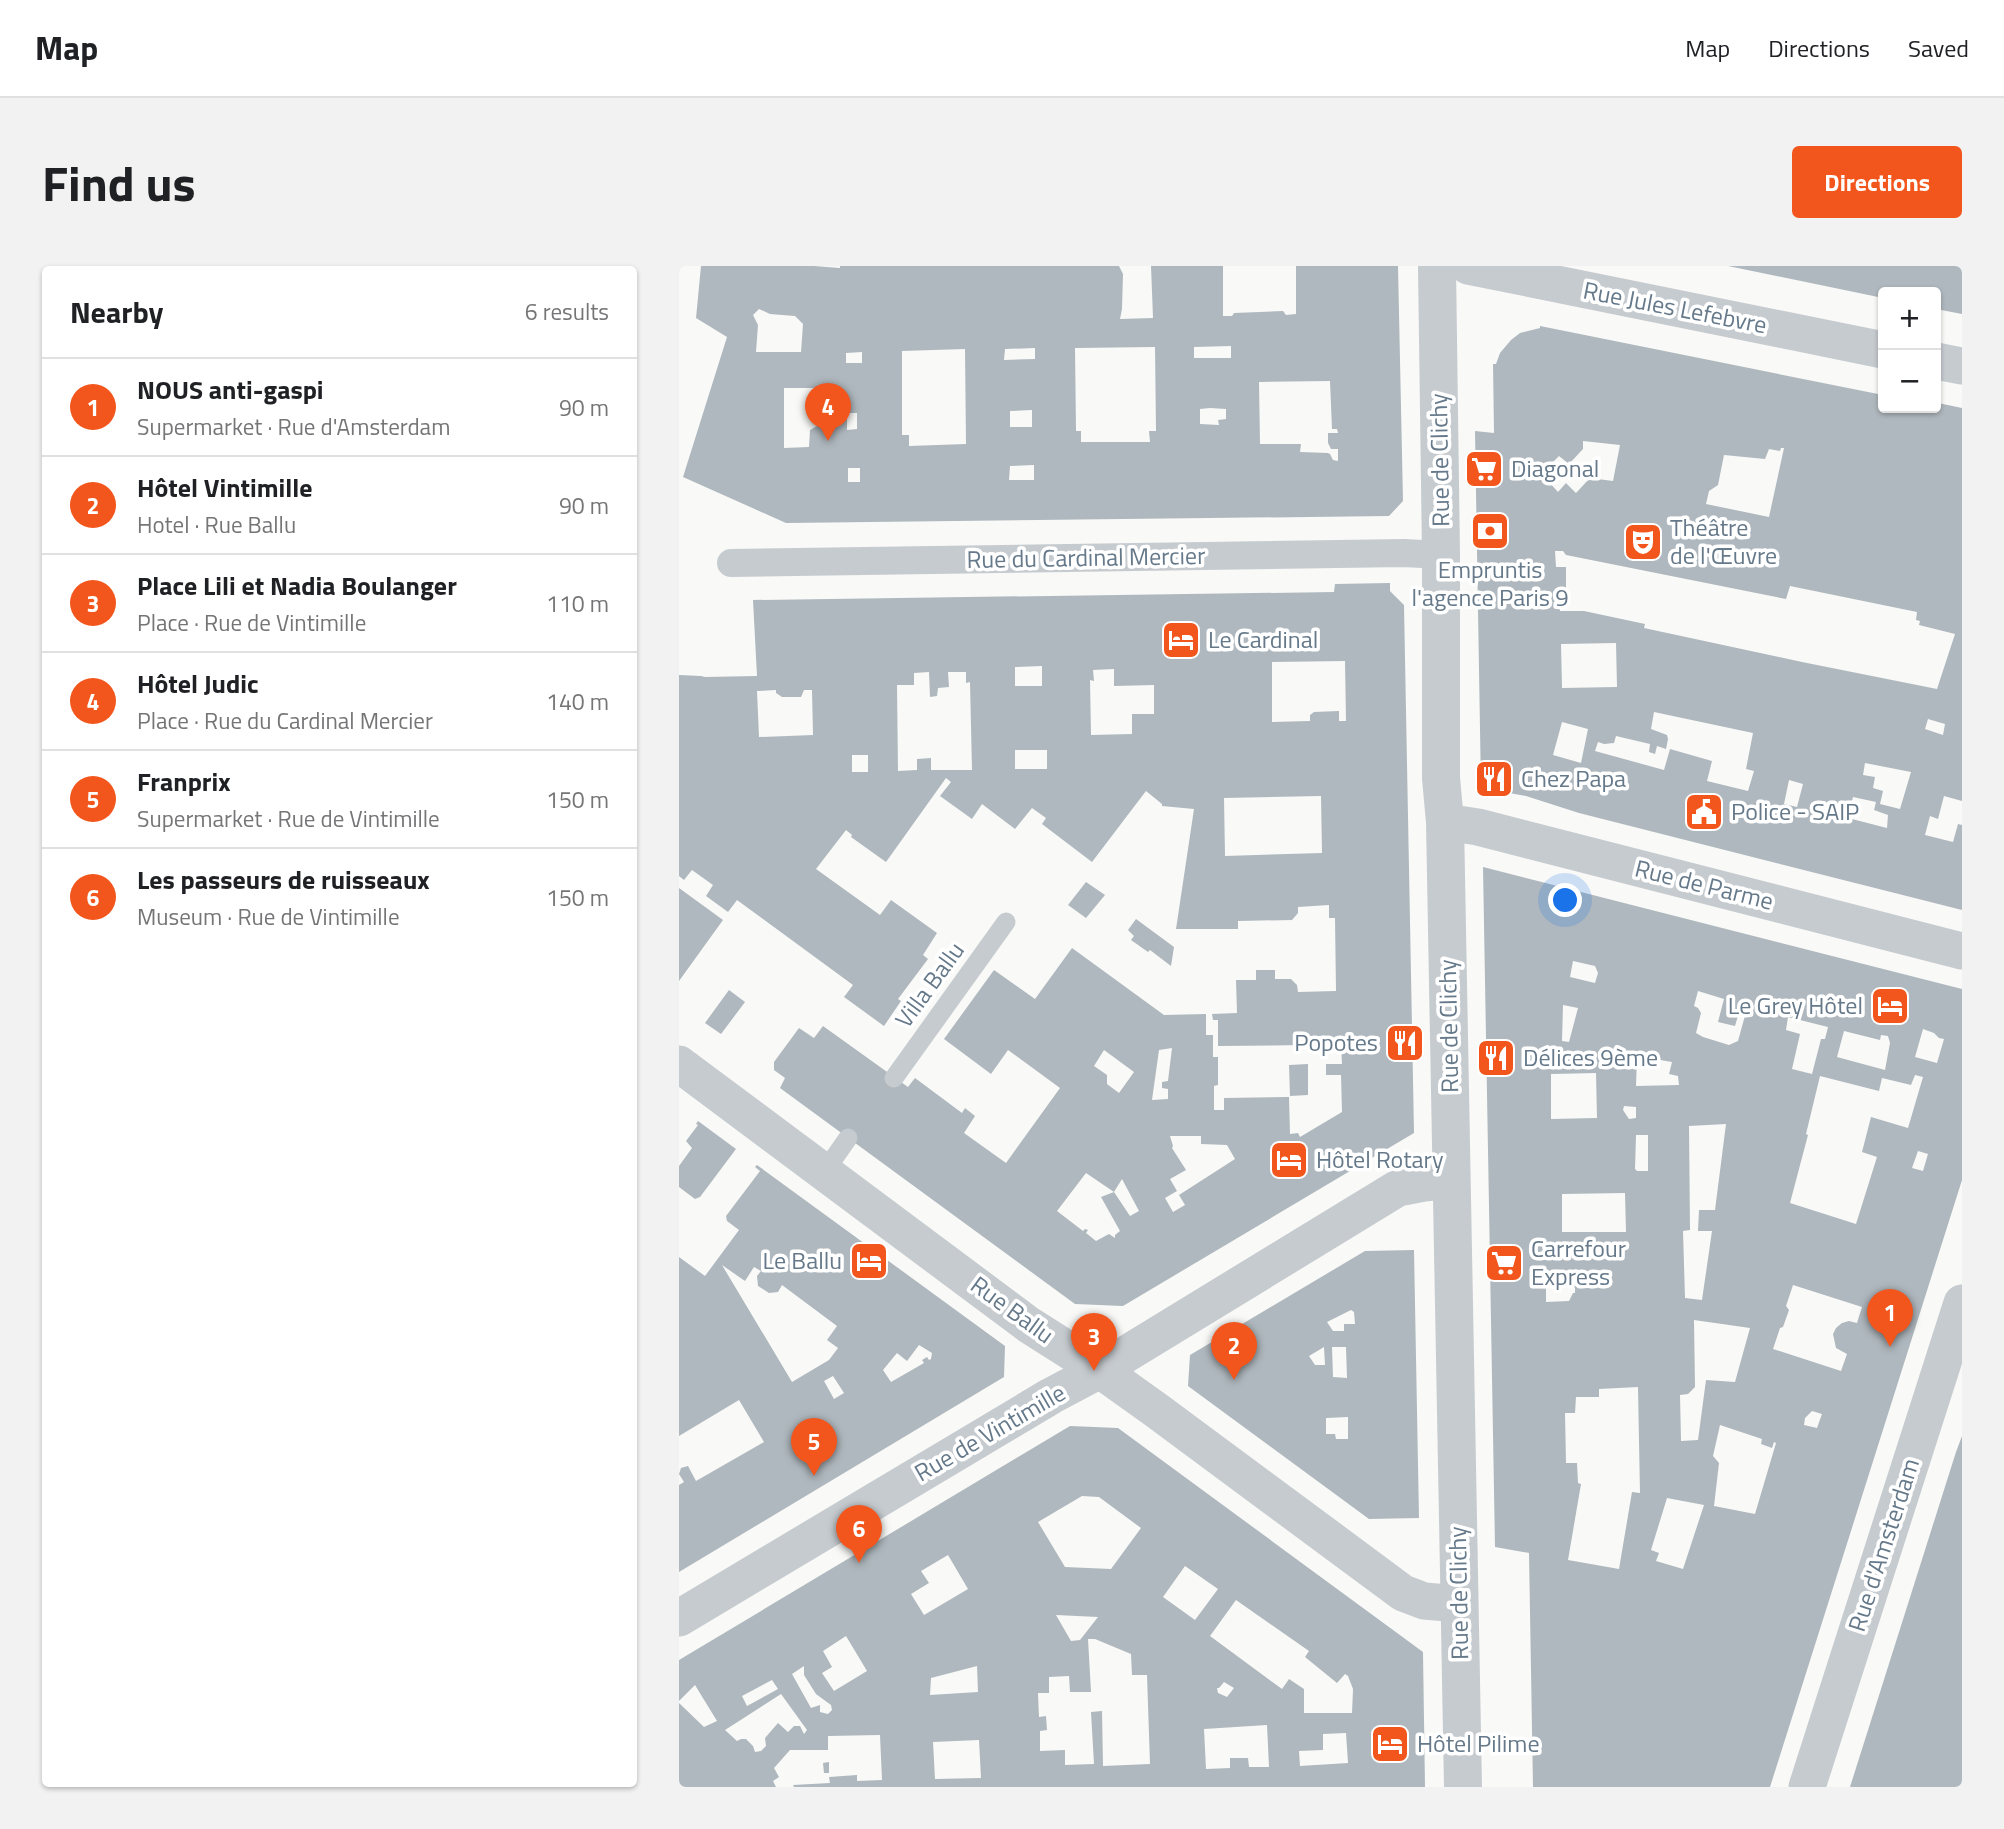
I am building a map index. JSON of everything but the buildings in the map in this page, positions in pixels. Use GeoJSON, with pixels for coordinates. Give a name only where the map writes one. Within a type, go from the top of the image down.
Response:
{"type":"FeatureCollection","features":[{"type":"Feature","properties":{"kind":"street","name":"Rue de Clichy"},"geometry":{"type":"LineString","coordinates":[[1437,266],[1441,778],[1445,821],[1463,1787]]}},
{"type":"Feature","properties":{"kind":"street","name":"Rue Jules Lefebvre"},"geometry":{"type":"LineString","coordinates":[[1468,266],[1878,349]]}},
{"type":"Feature","properties":{"kind":"street"},"geometry":{"type":"LineString","coordinates":[[1941,361],[1962,366]]}},
{"type":"Feature","properties":{"kind":"street","name":"Rue du Cardinal Mercier"},"geometry":{"type":"LineString","coordinates":[[730,563],[1404,553],[1441,555]]}},
{"type":"Feature","properties":{"kind":"street","name":"Rue de Parme"},"geometry":{"type":"LineString","coordinates":[[1445,821],[1478,827],[1962,951]]}},
{"type":"Feature","properties":{"kind":"street","name":"Rue Ballu"},"geometry":{"type":"LineString","coordinates":[[679,1064],[1029,1325],[1100,1370],[1403,1594],[1424,1601],[1459,1604]]}},
{"type":"Feature","properties":{"kind":"street","name":"Rue de Vintimille"},"geometry":{"type":"LineString","coordinates":[[679,1618],[1051,1396],[1100,1370],[1398,1188],[1451,1180]]}},
{"type":"Feature","properties":{"kind":"street","name":"Rue d'Amsterdam"},"geometry":{"type":"LineString","coordinates":[[1807,1787],[1962,1303]]}},
{"type":"Feature","properties":{"kind":"lane","name":"Villa Ballu"},"geometry":{"type":"LineString","coordinates":[[894,1078],[1006,922]]}},
{"type":"Feature","properties":{"kind":"lane"},"geometry":{"type":"LineString","coordinates":[[825,1171],[848,1138]]}},
{"type":"Feature","properties":{"kind":"place","name":"Hôtel Judic"},"geometry":{"type":"Point","coordinates":[828,441]}},
{"type":"Feature","properties":{"kind":"place","name":"Diagonal"},"geometry":{"type":"Point","coordinates":[1484,469]}},
{"type":"Feature","properties":{"kind":"place","name":"Empruntis l'agence Paris 9"},"geometry":{"type":"Point","coordinates":[1490,531]}},
{"type":"Feature","properties":{"kind":"place","name":"Théâtre de l'Œuvre"},"geometry":{"type":"Point","coordinates":[1643,542]}},
{"type":"Feature","properties":{"kind":"place","name":"Le Cardinal"},"geometry":{"type":"Point","coordinates":[1181,640]}},
{"type":"Feature","properties":{"kind":"place","name":"Chez Papa"},"geometry":{"type":"Point","coordinates":[1494,779]}},
{"type":"Feature","properties":{"kind":"place","name":"Police - SAIP"},"geometry":{"type":"Point","coordinates":[1704,812]}},
{"type":"Feature","properties":{"kind":"place","name":"Le Grey Hôtel"},"geometry":{"type":"Point","coordinates":[1890,1006]}},
{"type":"Feature","properties":{"kind":"place","name":"Popotes"},"geometry":{"type":"Point","coordinates":[1405,1043]}},
{"type":"Feature","properties":{"kind":"place","name":"Délices 9ème"},"geometry":{"type":"Point","coordinates":[1496,1058]}},
{"type":"Feature","properties":{"kind":"place","name":"Hôtel Rotary"},"geometry":{"type":"Point","coordinates":[1289,1160]}},
{"type":"Feature","properties":{"kind":"place","name":"Le Ballu"},"geometry":{"type":"Point","coordinates":[869,1261]}},
{"type":"Feature","properties":{"kind":"place","name":"Carrefour Express"},"geometry":{"type":"Point","coordinates":[1504,1263]}},
{"type":"Feature","properties":{"kind":"place","name":"NOUS anti-gaspi"},"geometry":{"type":"Point","coordinates":[1890,1347]}},
{"type":"Feature","properties":{"kind":"place","name":"Place Lili et Nadia Boulanger"},"geometry":{"type":"Point","coordinates":[1094,1371]}},
{"type":"Feature","properties":{"kind":"place","name":"Hôtel Vintimille"},"geometry":{"type":"Point","coordinates":[1234,1380]}},
{"type":"Feature","properties":{"kind":"place","name":"Franprix"},"geometry":{"type":"Point","coordinates":[814,1476]}},
{"type":"Feature","properties":{"kind":"place","name":"Les passeurs de ruisseaux"},"geometry":{"type":"Point","coordinates":[859,1563]}},
{"type":"Feature","properties":{"kind":"place","name":"Hôtel Pilime"},"geometry":{"type":"Point","coordinates":[1390,1744]}}]}
